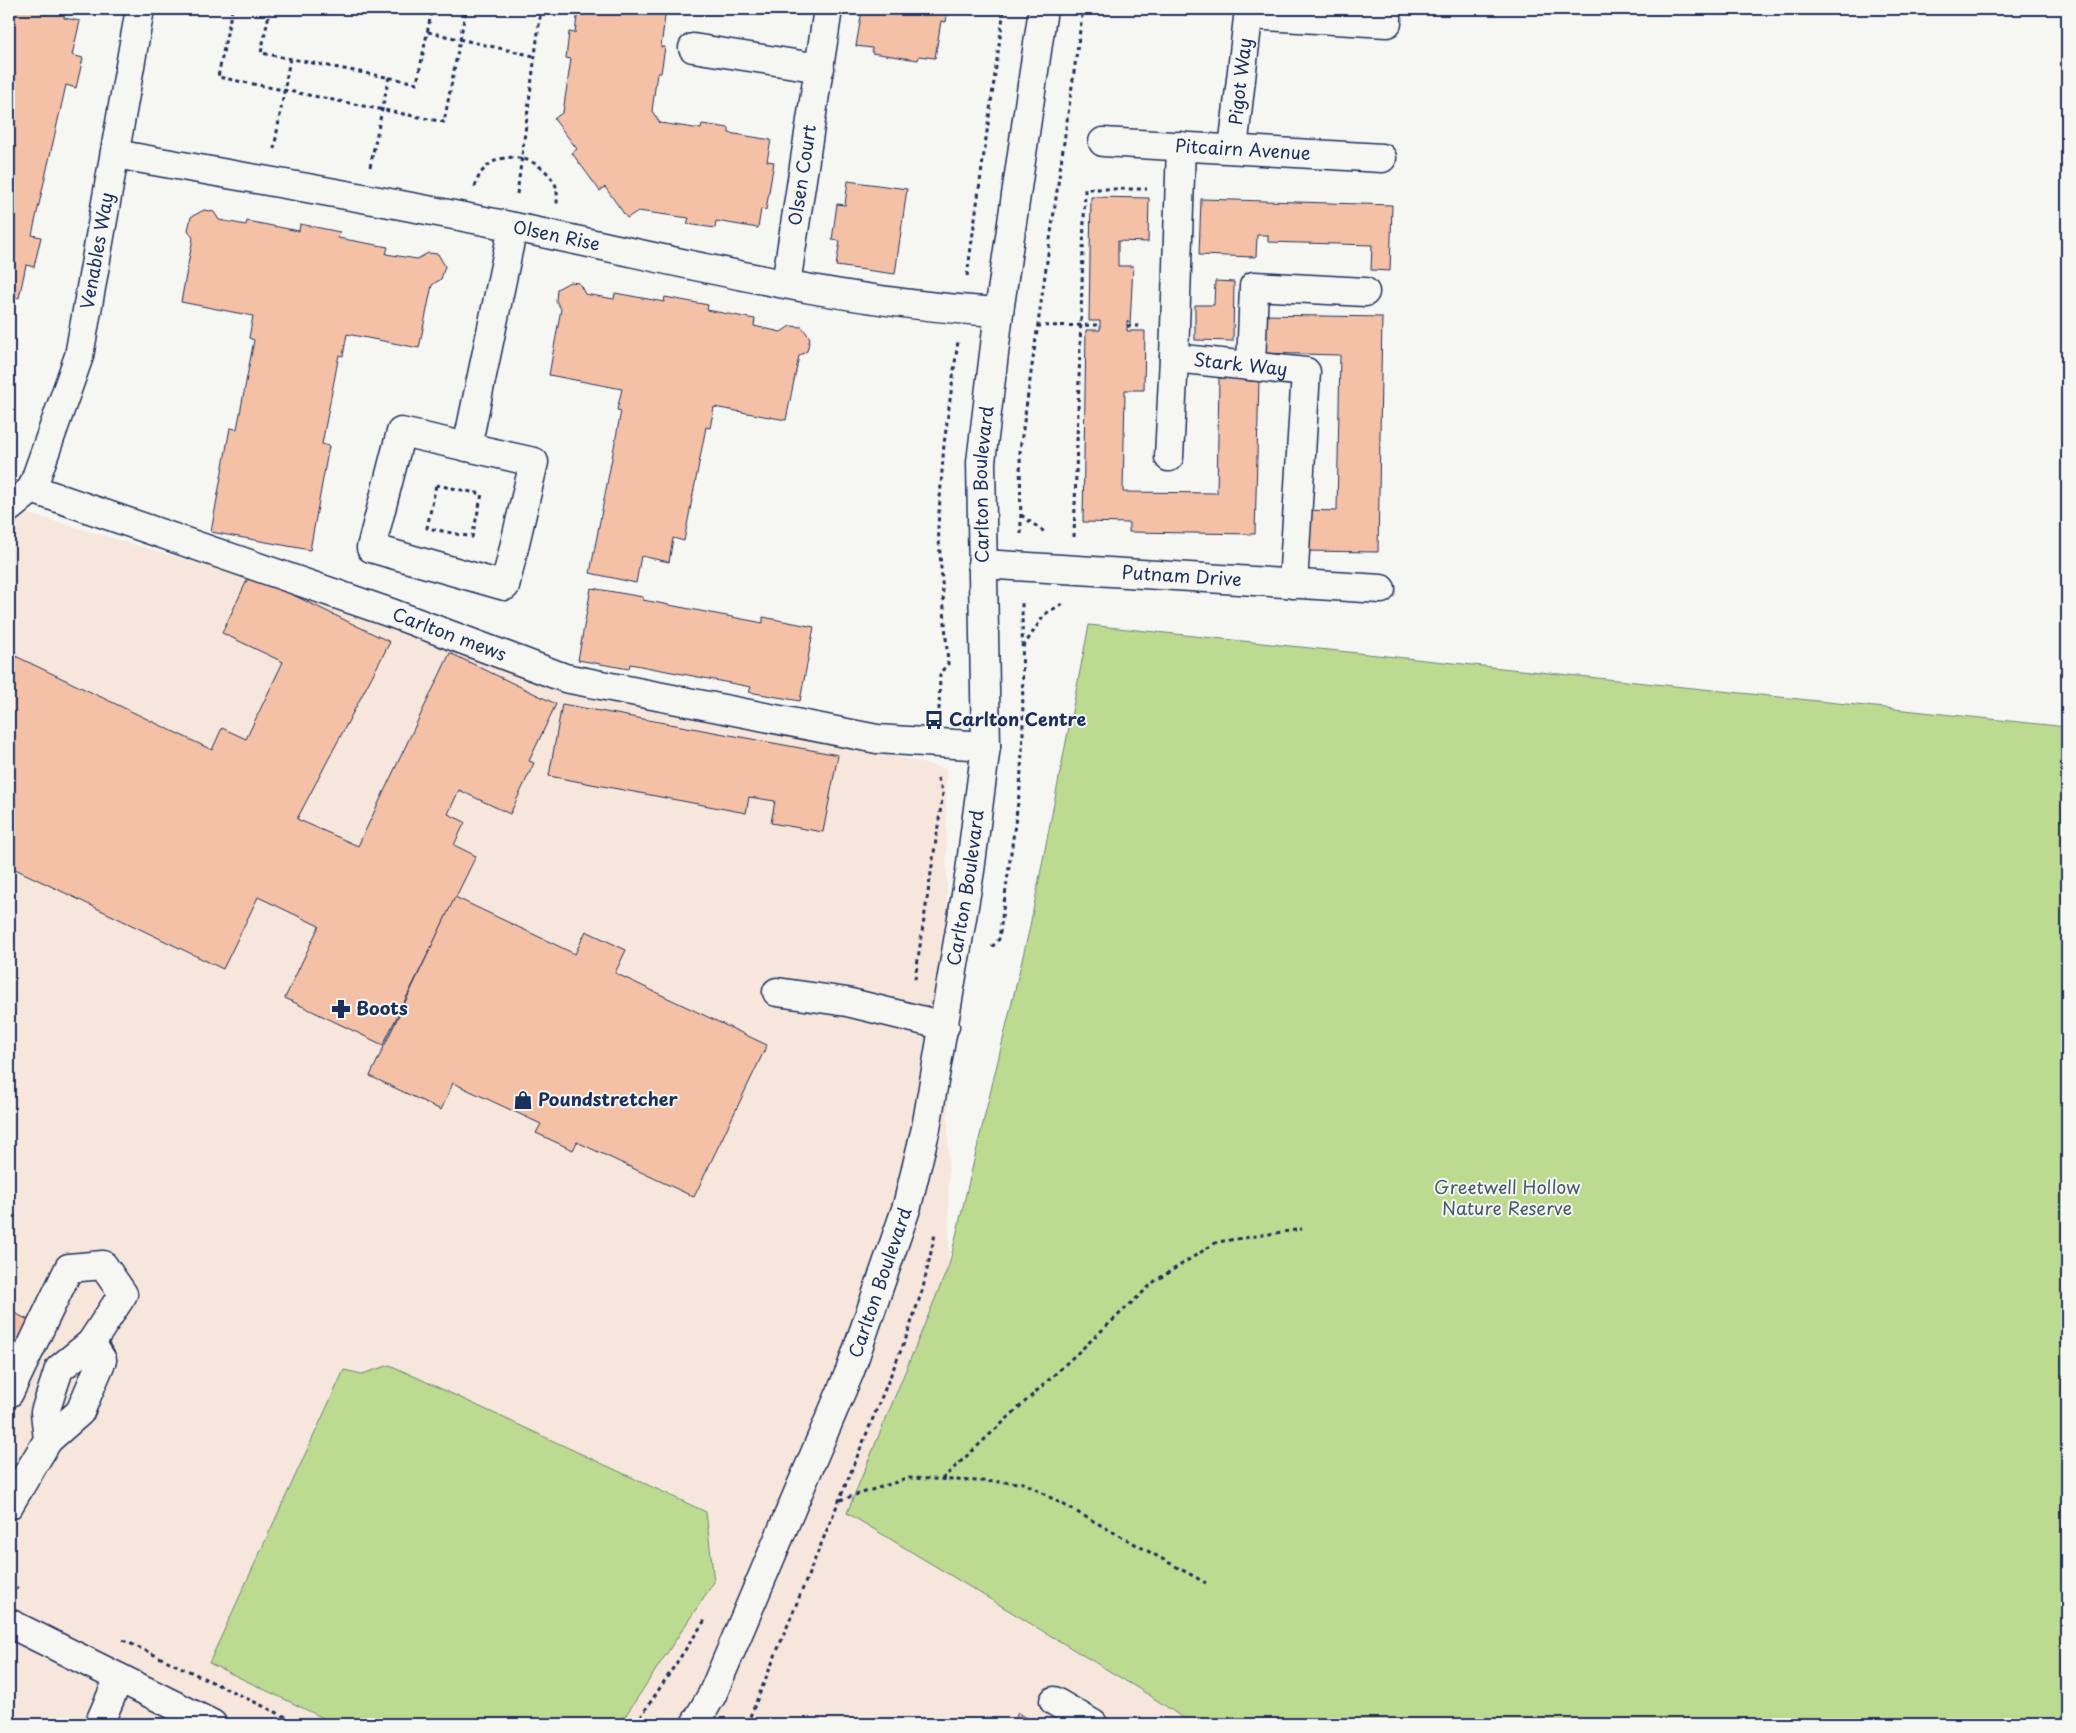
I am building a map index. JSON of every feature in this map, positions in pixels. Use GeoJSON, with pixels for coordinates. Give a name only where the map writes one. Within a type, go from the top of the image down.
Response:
{"type":"FeatureCollection","features":[{"type":"Feature","properties":{"kind":"street","name":"Venables Way"},"geometry":{"type":"LineString","coordinates":[[32,489],[79,356],[140,9]]}},
{"type":"Feature","properties":{"kind":"street","name":"Olsen Court"},"geometry":{"type":"LineString","coordinates":[[786,284],[828,9]]}},
{"type":"Feature","properties":{"kind":"street","name":"Carlton Boulevard"},"geometry":{"type":"LineString","coordinates":[[695,1724],[712,1695],[850,1371],[907,1206],[926,1128],[945,1026],[970,871],[986,746],[981,462],[999,312],[1044,9]]}},
{"type":"Feature","properties":{"kind":"street"},"geometry":{"type":"LineString","coordinates":[[1249,12],[1387,24],[1387,9]]}},
{"type":"Feature","properties":{"kind":"street","name":"Pigot Way"},"geometry":{"type":"LineString","coordinates":[[1233,149],[1249,12]]}},
{"type":"Feature","properties":{"kind":"street"},"geometry":{"type":"LineString","coordinates":[[693,48],[820,68]]}},
{"type":"Feature","properties":{"kind":"street","name":"Pitcairn Avenue"},"geometry":{"type":"LineString","coordinates":[[1103,142],[1382,158]]}},
{"type":"Feature","properties":{"kind":"street","name":"Stark Way"},"geometry":{"type":"LineString","coordinates":[[1181,146],[1174,358],[1306,372],[1293,584]]}},
{"type":"Feature","properties":{"kind":"street","name":"Olsen Rise"},"geometry":{"type":"LineString","coordinates":[[115,154],[513,227],[786,284],[868,298],[962,310],[999,312]]}},
{"type":"Feature","properties":{"kind":"street"},"geometry":{"type":"LineString","coordinates":[[466,447],[513,227]]}},
{"type":"Feature","properties":{"kind":"street"},"geometry":{"type":"LineString","coordinates":[[1252,366],[1254,286],[1365,292]]}},
{"type":"Feature","properties":{"kind":"street"},"geometry":{"type":"LineString","coordinates":[[1169,457],[1174,358]]}},
{"type":"Feature","properties":{"kind":"street"},"geometry":{"type":"LineString","coordinates":[[400,432],[466,447],[534,462],[505,586],[371,548],[400,432]]}},
{"type":"Feature","properties":{"kind":"street"},"geometry":{"type":"LineString","coordinates":[[9,508],[32,489]]}},
{"type":"Feature","properties":{"kind":"street","name":"Carlton mews"},"geometry":{"type":"LineString","coordinates":[[32,489],[394,614],[565,678],[877,739],[986,746]]}},
{"type":"Feature","properties":{"kind":"street","name":"Putnam Drive"},"geometry":{"type":"LineString","coordinates":[[982,564],[1381,589]]}},
{"type":"Feature","properties":{"kind":"street"},"geometry":{"type":"LineString","coordinates":[[777,992],[848,1002],[945,1026]]}},
{"type":"Feature","properties":{"kind":"street"},"geometry":{"type":"LineString","coordinates":[[9,1393],[69,1268],[103,1265],[123,1294],[91,1343],[102,1360],[80,1412],[48,1440],[9,1505]]}},
{"type":"Feature","properties":{"kind":"street"},"geometry":{"type":"LineString","coordinates":[[10,1626],[212,1724]]}},
{"type":"Feature","properties":{"kind":"street"},"geometry":{"type":"LineString","coordinates":[[99,1724],[119,1678]]}},
{"type":"Feature","properties":{"kind":"street"},"geometry":{"type":"LineString","coordinates":[[1054,1700],[1093,1724]]}},
{"type":"Feature","properties":{"kind":"path"},"geometry":{"type":"LineString","coordinates":[[232,9],[218,77],[444,122],[466,9]]}},
{"type":"Feature","properties":{"kind":"path"},"geometry":{"type":"LineString","coordinates":[[270,9],[261,52],[417,83],[432,9]]}},
{"type":"Feature","properties":{"kind":"path"},"geometry":{"type":"LineString","coordinates":[[513,227],[541,9]]}},
{"type":"Feature","properties":{"kind":"path"},"geometry":{"type":"LineString","coordinates":[[910,1018],[943,793],[937,778],[940,673],[948,664],[938,526],[944,444],[1004,9]]}},
{"type":"Feature","properties":{"kind":"path"},"geometry":{"type":"LineString","coordinates":[[428,32],[534,56]]}},
{"type":"Feature","properties":{"kind":"path"},"geometry":{"type":"LineString","coordinates":[[268,182],[290,58]]}},
{"type":"Feature","properties":{"kind":"path"},"geometry":{"type":"LineString","coordinates":[[363,200],[388,77]]}},
{"type":"Feature","properties":{"kind":"path"},"geometry":{"type":"LineString","coordinates":[[466,219],[478,174],[496,160],[522,157],[544,168],[556,186],[557,206],[552,235]]}},
{"type":"Feature","properties":{"kind":"path"},"geometry":{"type":"LineString","coordinates":[[1074,543],[1085,188],[1179,188]]}},
{"type":"Feature","properties":{"kind":"path"},"geometry":{"type":"LineString","coordinates":[[1037,326],[1100,325]]}},
{"type":"Feature","properties":{"kind":"path"},"geometry":{"type":"LineString","coordinates":[[436,485],[482,494],[472,537],[427,528],[436,485]]}},
{"type":"Feature","properties":{"kind":"path"},"geometry":{"type":"LineString","coordinates":[[942,1480],[1156,1281],[1216,1242],[1302,1229]]}},
{"type":"Feature","properties":{"kind":"path"},"geometry":{"type":"LineString","coordinates":[[840,1500],[909,1478],[1024,1483],[1206,1583]]}},
{"type":"Feature","properties":{"kind":"path"},"geometry":{"type":"LineString","coordinates":[[9,1585],[26,1593]]}},
{"type":"Feature","properties":{"kind":"path"},"geometry":{"type":"LineString","coordinates":[[636,1724],[706,1619]]}},
{"type":"Feature","properties":{"kind":"path"},"geometry":{"type":"LineString","coordinates":[[115,1636],[301,1724]]}},
{"type":"Feature","properties":{"kind":"shaded area"},"geometry":{"type":"Polygon","coordinates":[[[9,508],[559,669],[946,769],[949,1265],[847,1513],[1196,1724],[9,1724],[9,508]]]}},
{"type":"Feature","properties":{"kind":"green space","name":"Greetwell Hollow Nature Reserve"},"geometry":{"type":"Polygon","coordinates":[[[1089,625],[2067,727],[2067,1724],[1192,1724],[1149,1695],[847,1513],[949,1265],[1029,931],[1089,625]]]}},
{"type":"Feature","properties":{"kind":"green space"},"geometry":{"type":"Polygon","coordinates":[[[390,1365],[706,1512],[714,1582],[620,1724],[336,1724],[209,1663],[344,1370],[362,1374],[390,1365]]]}},
{"type":"Feature","properties":{"kind":"building"},"geometry":{"type":"Polygon","coordinates":[[[9,9],[55,9],[65,11],[64,18],[80,21],[72,55],[83,58],[76,88],[66,85],[32,235],[41,237],[34,267],[26,265],[19,298],[9,296],[9,9]]]}},
{"type":"Feature","properties":{"kind":"building"},"geometry":{"type":"Polygon","coordinates":[[[578,9],[666,9],[661,47],[665,47],[661,73],[657,73],[652,111],[660,123],[701,129],[702,124],[729,128],[729,133],[771,140],[767,161],[774,162],[766,210],[761,209],[758,228],[716,221],[715,228],[687,224],[689,218],[638,211],[627,218],[605,187],[600,191],[572,153],[577,149],[554,119],[563,112],[571,59],[566,58],[569,32],[575,33],[578,9]]]}},
{"type":"Feature","properties":{"kind":"building"},"geometry":{"type":"Polygon","coordinates":[[[857,9],[948,9],[946,22],[941,21],[935,58],[919,56],[918,60],[872,53],[872,48],[856,46],[862,11],[857,9]]]}},
{"type":"Feature","properties":{"kind":"building"},"geometry":{"type":"Polygon","coordinates":[[[848,181],[907,189],[895,274],[836,266],[840,241],[832,240],[837,204],[845,205],[848,181]]]}},
{"type":"Feature","properties":{"kind":"building"},"geometry":{"type":"Polygon","coordinates":[[[1091,197],[1149,198],[1148,242],[1118,241],[1118,266],[1133,266],[1130,324],[1127,321],[1127,331],[1145,331],[1144,390],[1125,390],[1123,492],[1217,493],[1219,378],[1259,379],[1255,534],[1129,532],[1129,523],[1083,522],[1086,330],[1100,330],[1100,321],[1089,321],[1091,197]]]}},
{"type":"Feature","properties":{"kind":"building"},"geometry":{"type":"Polygon","coordinates":[[[1201,199],[1392,205],[1390,271],[1371,270],[1372,245],[1268,242],[1268,235],[1257,235],[1256,257],[1199,255],[1201,199]]]}},
{"type":"Feature","properties":{"kind":"building"},"geometry":{"type":"Polygon","coordinates":[[[204,210],[214,212],[219,220],[246,225],[247,221],[299,231],[300,224],[340,232],[338,238],[388,247],[386,254],[417,259],[428,253],[438,254],[445,266],[441,279],[432,285],[419,348],[347,334],[343,356],[339,355],[322,444],[329,446],[310,550],[211,532],[230,428],[237,429],[254,340],[249,338],[253,316],[181,302],[193,238],[188,230],[191,217],[204,210]]]}},
{"type":"Feature","properties":{"kind":"building"},"geometry":{"type":"Polygon","coordinates":[[[1215,281],[1234,282],[1233,341],[1195,340],[1195,305],[1214,305],[1215,281]]]}},
{"type":"Feature","properties":{"kind":"building"},"geometry":{"type":"Polygon","coordinates":[[[570,282],[579,283],[585,294],[614,299],[615,293],[664,302],[665,297],[708,305],[707,310],[755,319],[754,326],[781,332],[790,326],[802,327],[810,338],[807,351],[799,356],[786,420],[714,407],[710,428],[706,427],[684,541],[673,538],[669,562],[641,556],[636,583],[590,573],[621,411],[617,410],[622,389],[549,375],[561,309],[556,301],[557,289],[570,282]]]}},
{"type":"Feature","properties":{"kind":"building"},"geometry":{"type":"Polygon","coordinates":[[[1262,315],[1382,317],[1378,552],[1302,551],[1303,510],[1337,511],[1340,355],[1261,353],[1262,315]]]}},
{"type":"Feature","properties":{"kind":"building"},"geometry":{"type":"Polygon","coordinates":[[[250,574],[390,642],[297,819],[358,846],[450,653],[556,704],[529,761],[534,763],[510,814],[459,790],[448,814],[465,822],[454,845],[476,856],[383,1045],[285,998],[319,926],[258,897],[223,969],[9,866],[9,653],[212,750],[222,728],[246,739],[283,662],[222,633],[250,574]]]}},
{"type":"Feature","properties":{"kind":"building"},"geometry":{"type":"Polygon","coordinates":[[[591,588],[643,597],[643,600],[763,623],[763,617],[814,627],[800,701],[749,692],[751,687],[630,664],[629,669],[578,660],[591,588]]]}},
{"type":"Feature","properties":{"kind":"building"},"geometry":{"type":"Polygon","coordinates":[[[562,704],[838,755],[823,832],[771,823],[775,801],[749,797],[746,813],[549,776],[562,704]]]}},
{"type":"Feature","properties":{"kind":"building"},"geometry":{"type":"Polygon","coordinates":[[[455,897],[575,954],[586,931],[626,950],[615,973],[767,1045],[694,1197],[577,1142],[573,1150],[536,1133],[541,1124],[453,1083],[441,1110],[370,1076],[455,897]]]}},
{"type":"Feature","properties":{"kind":"building"},"geometry":{"type":"Polygon","coordinates":[[[9,1310],[32,1322],[9,1368],[9,1310]]]}},
{"type":"Feature","properties":{"kind":"building"},"geometry":{"type":"Polygon","coordinates":[[[1018,1713],[1036,1724],[1012,1724],[1018,1713]]]}},
{"type":"Feature","properties":{"kind":"place","name":"Carlton Centre"},"geometry":{"type":"Point","coordinates":[934,720]}},
{"type":"Feature","properties":{"kind":"place","name":"Boots"},"geometry":{"type":"Point","coordinates":[341,1009]}},
{"type":"Feature","properties":{"kind":"place","name":"Poundstretcher"},"geometry":{"type":"Point","coordinates":[523,1100]}}]}
